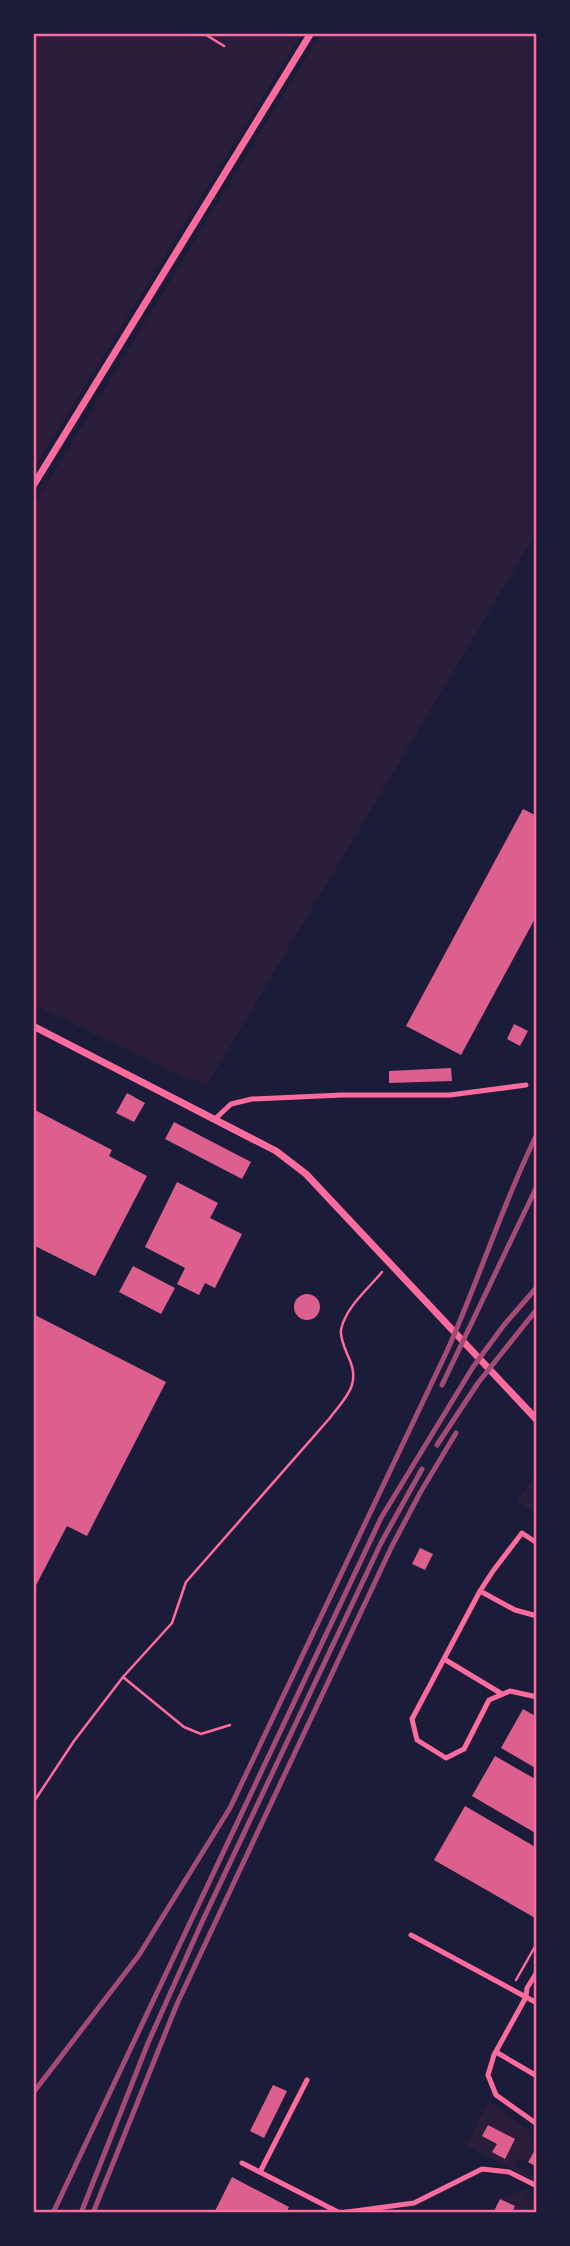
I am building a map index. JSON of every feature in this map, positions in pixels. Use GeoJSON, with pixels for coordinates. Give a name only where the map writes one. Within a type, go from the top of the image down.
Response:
{"type":"FeatureCollection","features":[{"type":"Feature","properties":{"kind":"street"},"geometry":{"type":"LineString","coordinates":[[33,486],[311,33]]}},
{"type":"Feature","properties":{"kind":"street"},"geometry":{"type":"LineString","coordinates":[[33,1026],[276,1151],[306,1174],[537,1420]]}},
{"type":"Feature","properties":{"kind":"lane"},"geometry":{"type":"LineString","coordinates":[[215,1119],[231,1104],[252,1099],[342,1095],[450,1095],[526,1085]]}},
{"type":"Feature","properties":{"kind":"lane"},"geometry":{"type":"LineString","coordinates":[[537,1543],[522,1533],[480,1591],[412,1719],[417,1740],[446,1758],[464,1749],[489,1700],[510,1691],[537,1697]]}},
{"type":"Feature","properties":{"kind":"lane"},"geometry":{"type":"LineString","coordinates":[[480,1591],[515,1610],[537,1616]]}},
{"type":"Feature","properties":{"kind":"lane"},"geometry":{"type":"LineString","coordinates":[[444,1659],[502,1694]]}},
{"type":"Feature","properties":{"kind":"lane"},"geometry":{"type":"LineString","coordinates":[[411,1934],[537,2003]]}},
{"type":"Feature","properties":{"kind":"lane"},"geometry":{"type":"LineString","coordinates":[[537,1972],[496,2052],[488,2075],[496,2095],[537,2124]]}},
{"type":"Feature","properties":{"kind":"lane"},"geometry":{"type":"LineString","coordinates":[[496,2052],[537,2076]]}},
{"type":"Feature","properties":{"kind":"lane"},"geometry":{"type":"LineString","coordinates":[[260,2172],[307,2080]]}},
{"type":"Feature","properties":{"kind":"lane"},"geometry":{"type":"LineString","coordinates":[[242,2163],[340,2213],[414,2203],[482,2169],[509,2172],[537,2186]]}},
{"type":"Feature","properties":{"kind":"path"},"geometry":{"type":"LineString","coordinates":[[203,33],[224,46]]}},
{"type":"Feature","properties":{"kind":"path"},"geometry":{"type":"LineString","coordinates":[[33,1803],[74,1741],[123,1677],[173,1623],[186,1582],[329,1419],[345,1397],[355,1378],[341,1334],[345,1317],[390,1265]]}},
{"type":"Feature","properties":{"kind":"path"},"geometry":{"type":"LineString","coordinates":[[123,1677],[184,1727],[201,1734],[230,1725]]}},
{"type":"Feature","properties":{"kind":"shaded area"},"geometry":{"type":"Polygon","coordinates":[[[33,33],[302,33],[33,470],[33,33]]]}},
{"type":"Feature","properties":{"kind":"shaded area"},"geometry":{"type":"Polygon","coordinates":[[[321,33],[537,33],[537,531],[207,1085],[197,1080],[185,1079],[33,1004],[33,507],[321,33]]]}},
{"type":"Feature","properties":{"kind":"shaded area"},"geometry":{"type":"Polygon","coordinates":[[[537,1472],[537,1514],[517,1502],[537,1472]]]}},
{"type":"Feature","properties":{"kind":"shaded area"},"geometry":{"type":"Polygon","coordinates":[[[489,2101],[529,2130],[535,2150],[528,2162],[519,2158],[515,2166],[537,2178],[537,2182],[466,2146],[489,2101]]]}},
{"type":"Feature","properties":{"kind":"shaded area"},"geometry":{"type":"Polygon","coordinates":[[[530,2188],[526,2196],[537,2202],[537,2212],[526,2206],[522,2213],[512,2213],[515,2206],[500,2199],[530,2188]]]}},
{"type":"Feature","properties":{"kind":"building"},"geometry":{"type":"Polygon","coordinates":[[[523,809],[535,815],[537,812],[537,915],[461,1055],[406,1026],[523,809]]]}},
{"type":"Feature","properties":{"kind":"building"},"geometry":{"type":"Polygon","coordinates":[[[514,1024],[528,1031],[520,1046],[507,1039],[514,1024]]]}},
{"type":"Feature","properties":{"kind":"building"},"geometry":{"type":"Polygon","coordinates":[[[451,1068],[452,1081],[389,1083],[389,1071],[451,1068]]]}},
{"type":"Feature","properties":{"kind":"building"},"geometry":{"type":"Polygon","coordinates":[[[127,1093],[145,1103],[134,1122],[116,1113],[127,1093]]]}},
{"type":"Feature","properties":{"kind":"building"},"geometry":{"type":"Polygon","coordinates":[[[33,1109],[112,1150],[109,1156],[147,1176],[95,1276],[33,1245],[33,1109]]]}},
{"type":"Feature","properties":{"kind":"building"},"geometry":{"type":"Polygon","coordinates":[[[174,1122],[251,1162],[242,1179],[165,1139],[174,1122]]]}},
{"type":"Feature","properties":{"kind":"building"},"geometry":{"type":"Polygon","coordinates":[[[177,1182],[218,1203],[210,1218],[242,1234],[215,1288],[205,1283],[199,1295],[177,1284],[185,1268],[145,1247],[177,1182]]]}},
{"type":"Feature","properties":{"kind":"building"},"geometry":{"type":"Polygon","coordinates":[[[133,1266],[175,1288],[161,1314],[119,1292],[133,1266]]]}},
{"type":"Feature","properties":{"kind":"building"},"geometry":{"type":"Polygon","coordinates":[[[307,1294],[316,1298],[320,1307],[316,1316],[307,1320],[298,1316],[294,1307],[298,1298],[307,1294]]]}},
{"type":"Feature","properties":{"kind":"building"},"geometry":{"type":"Polygon","coordinates":[[[33,1314],[166,1382],[87,1536],[67,1526],[33,1591],[33,1314]]]}},
{"type":"Feature","properties":{"kind":"building"},"geometry":{"type":"Polygon","coordinates":[[[420,1548],[433,1554],[425,1570],[412,1564],[420,1548]]]}},
{"type":"Feature","properties":{"kind":"building"},"geometry":{"type":"Polygon","coordinates":[[[523,1709],[537,1717],[537,1769],[501,1748],[523,1709]]]}},
{"type":"Feature","properties":{"kind":"building"},"geometry":{"type":"Polygon","coordinates":[[[495,1756],[537,1780],[537,1834],[472,1796],[495,1756]]]}},
{"type":"Feature","properties":{"kind":"building"},"geometry":{"type":"Polygon","coordinates":[[[465,1806],[537,1848],[537,1919],[434,1860],[465,1806]]]}},
{"type":"Feature","properties":{"kind":"building"},"geometry":{"type":"Polygon","coordinates":[[[273,2085],[287,2091],[264,2138],[250,2131],[273,2085]]]}},
{"type":"Feature","properties":{"kind":"building"},"geometry":{"type":"Polygon","coordinates":[[[488,2125],[515,2139],[505,2159],[492,2152],[497,2144],[482,2136],[488,2125]]]}},
{"type":"Feature","properties":{"kind":"building"},"geometry":{"type":"Polygon","coordinates":[[[535,2150],[537,2151],[537,2167],[528,2162],[535,2150]]]}},
{"type":"Feature","properties":{"kind":"building"},"geometry":{"type":"Polygon","coordinates":[[[232,2177],[289,2207],[286,2213],[214,2213],[232,2177]]]}},
{"type":"Feature","properties":{"kind":"building"},"geometry":{"type":"Polygon","coordinates":[[[500,2199],[515,2206],[512,2213],[493,2213],[500,2199]]]}},
{"type":"Feature","properties":{"kind":"railway"},"geometry":{"type":"LineString","coordinates":[[33,2093],[139,1955],[230,1808],[447,1351],[537,1134]]}},
{"type":"Feature","properties":{"kind":"railway"},"geometry":{"type":"LineString","coordinates":[[442,1385],[537,1186]]}},
{"type":"Feature","properties":{"kind":"railway"},"geometry":{"type":"LineString","coordinates":[[53,2213],[381,1518],[473,1367],[537,1287]]}},
{"type":"Feature","properties":{"kind":"railway"},"geometry":{"type":"LineString","coordinates":[[437,1445],[478,1383],[537,1309]]}},
{"type":"Feature","properties":{"kind":"railway"},"geometry":{"type":"LineString","coordinates":[[93,2213],[177,2004],[391,1548],[456,1433]]}},
{"type":"Feature","properties":{"kind":"railway"},"geometry":{"type":"LineString","coordinates":[[81,2213],[148,2043],[202,1922],[381,1543],[422,1469]]}}]}
